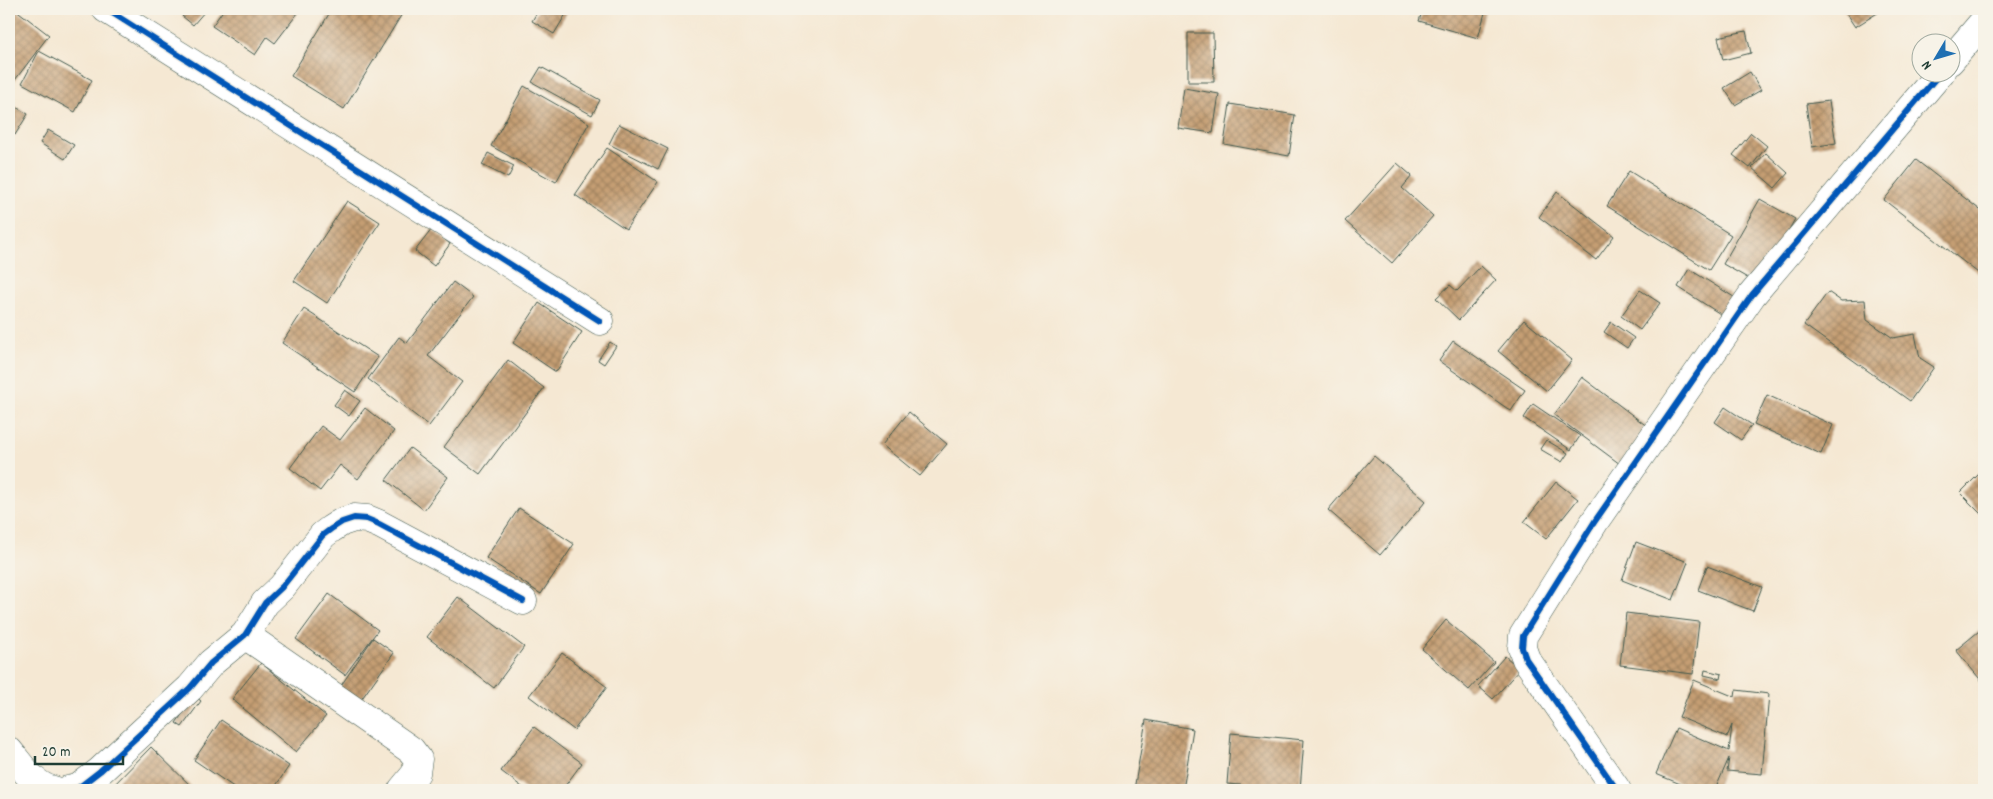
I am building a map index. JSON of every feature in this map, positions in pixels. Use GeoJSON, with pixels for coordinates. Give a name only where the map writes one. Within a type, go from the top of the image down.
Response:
{"type":"FeatureCollection","features":[{"type":"Feature","properties":{"kind":"street"},"geometry":{"type":"LineString","coordinates":[[106,9],[600,322]]}},
{"type":"Feature","properties":{"kind":"street"},"geometry":{"type":"LineString","coordinates":[[1960,49],[1984,21]]}},
{"type":"Feature","properties":{"kind":"street"},"geometry":{"type":"LineString","coordinates":[[1617,790],[1526,659],[1522,648],[1523,636],[1595,521],[1752,295],[1933,82]]}},
{"type":"Feature","properties":{"kind":"street"},"geometry":{"type":"LineString","coordinates":[[68,790],[78,788],[100,771],[190,688],[211,662],[245,635],[265,603],[282,587],[323,535],[342,522],[354,518],[367,519],[379,524],[523,601]]}},
{"type":"Feature","properties":{"kind":"street"},"geometry":{"type":"LineString","coordinates":[[245,635],[411,750],[418,759],[416,773],[402,790]]}},
{"type":"Feature","properties":{"kind":"street"},"geometry":{"type":"LineString","coordinates":[[9,751],[28,775],[40,785],[54,790]]}},
{"type":"Feature","properties":{"kind":"building"},"geometry":{"type":"Polygon","coordinates":[[[9,9],[15,9],[49,35],[9,88],[9,9]]]}},
{"type":"Feature","properties":{"kind":"building"},"geometry":{"type":"Polygon","coordinates":[[[188,9],[202,9],[205,11],[193,25],[182,16],[188,9]]]}},
{"type":"Feature","properties":{"kind":"building"},"geometry":{"type":"Polygon","coordinates":[[[224,9],[301,9],[275,43],[267,37],[255,55],[212,26],[224,9]]]}},
{"type":"Feature","properties":{"kind":"building"},"geometry":{"type":"Polygon","coordinates":[[[332,9],[405,9],[344,109],[291,76],[332,9]]]}},
{"type":"Feature","properties":{"kind":"building"},"geometry":{"type":"Polygon","coordinates":[[[539,9],[569,9],[554,34],[532,21],[539,9]]]}},
{"type":"Feature","properties":{"kind":"building"},"geometry":{"type":"Polygon","coordinates":[[[1423,9],[1486,9],[1478,38],[1419,21],[1423,9]]]}},
{"type":"Feature","properties":{"kind":"building"},"geometry":{"type":"Polygon","coordinates":[[[1843,9],[1877,9],[1879,12],[1855,27],[1843,9]]]}},
{"type":"Feature","properties":{"kind":"building"},"geometry":{"type":"Polygon","coordinates":[[[1746,31],[1751,53],[1723,60],[1718,37],[1746,31]]]}},
{"type":"Feature","properties":{"kind":"building"},"geometry":{"type":"Polygon","coordinates":[[[1188,33],[1213,33],[1214,82],[1188,82],[1188,33]]]}},
{"type":"Feature","properties":{"kind":"building"},"geometry":{"type":"Polygon","coordinates":[[[39,51],[92,80],[75,112],[22,83],[39,51]]]}},
{"type":"Feature","properties":{"kind":"building"},"geometry":{"type":"Polygon","coordinates":[[[541,67],[600,100],[592,115],[532,82],[541,67]]]}},
{"type":"Feature","properties":{"kind":"building"},"geometry":{"type":"Polygon","coordinates":[[[1750,72],[1761,90],[1735,105],[1724,88],[1750,72]]]}},
{"type":"Feature","properties":{"kind":"building"},"geometry":{"type":"Polygon","coordinates":[[[524,86],[589,123],[556,182],[491,146],[524,86]]]}},
{"type":"Feature","properties":{"kind":"building"},"geometry":{"type":"Polygon","coordinates":[[[1184,88],[1219,94],[1213,133],[1178,128],[1184,88]]]}},
{"type":"Feature","properties":{"kind":"building"},"geometry":{"type":"Polygon","coordinates":[[[1829,101],[1836,143],[1812,147],[1806,104],[1829,101]]]}},
{"type":"Feature","properties":{"kind":"building"},"geometry":{"type":"Polygon","coordinates":[[[1230,104],[1295,115],[1289,156],[1224,144],[1230,104]]]}},
{"type":"Feature","properties":{"kind":"building"},"geometry":{"type":"Polygon","coordinates":[[[14,106],[28,114],[15,135],[9,132],[9,114],[14,106]]]}},
{"type":"Feature","properties":{"kind":"building"},"geometry":{"type":"Polygon","coordinates":[[[619,124],[668,149],[658,169],[609,144],[619,124]]]}},
{"type":"Feature","properties":{"kind":"building"},"geometry":{"type":"Polygon","coordinates":[[[48,130],[74,145],[65,159],[40,143],[48,130]]]}},
{"type":"Feature","properties":{"kind":"building"},"geometry":{"type":"Polygon","coordinates":[[[1751,133],[1767,146],[1750,168],[1733,155],[1751,133]]]}},
{"type":"Feature","properties":{"kind":"building"},"geometry":{"type":"Polygon","coordinates":[[[607,148],[658,182],[626,229],[575,195],[607,148]]]}},
{"type":"Feature","properties":{"kind":"building"},"geometry":{"type":"Polygon","coordinates":[[[488,153],[514,166],[508,178],[482,165],[488,153]]]}},
{"type":"Feature","properties":{"kind":"building"},"geometry":{"type":"Polygon","coordinates":[[[1766,153],[1788,173],[1775,188],[1752,168],[1766,153]]]}},
{"type":"Feature","properties":{"kind":"building"},"geometry":{"type":"Polygon","coordinates":[[[1916,160],[1984,213],[1984,273],[1982,276],[1884,200],[1916,160]]]}},
{"type":"Feature","properties":{"kind":"building"},"geometry":{"type":"Polygon","coordinates":[[[1397,163],[1412,176],[1402,188],[1433,216],[1392,263],[1345,221],[1397,163]]]}},
{"type":"Feature","properties":{"kind":"building"},"geometry":{"type":"Polygon","coordinates":[[[1629,171],[1731,235],[1709,270],[1607,206],[1629,171]]]}},
{"type":"Feature","properties":{"kind":"building"},"geometry":{"type":"Polygon","coordinates":[[[1557,192],[1614,236],[1596,260],[1539,217],[1557,192]]]}},
{"type":"Feature","properties":{"kind":"building"},"geometry":{"type":"Polygon","coordinates":[[[1760,199],[1795,219],[1758,284],[1723,264],[1760,199]]]}},
{"type":"Feature","properties":{"kind":"building"},"geometry":{"type":"Polygon","coordinates":[[[347,201],[380,222],[327,303],[294,281],[347,201]]]}},
{"type":"Feature","properties":{"kind":"building"},"geometry":{"type":"Polygon","coordinates":[[[432,229],[450,244],[434,266],[415,251],[432,229]]]}},
{"type":"Feature","properties":{"kind":"building"},"geometry":{"type":"Polygon","coordinates":[[[1481,266],[1496,280],[1459,320],[1436,298],[1450,285],[1457,291],[1481,266]]]}},
{"type":"Feature","properties":{"kind":"building"},"geometry":{"type":"Polygon","coordinates":[[[1689,269],[1737,299],[1725,317],[1678,287],[1689,269]]]}},
{"type":"Feature","properties":{"kind":"building"},"geometry":{"type":"Polygon","coordinates":[[[453,282],[473,297],[428,356],[462,382],[429,426],[368,379],[399,337],[407,343],[453,282]]]}},
{"type":"Feature","properties":{"kind":"building"},"geometry":{"type":"Polygon","coordinates":[[[1640,290],[1660,303],[1640,330],[1621,316],[1640,290]]]}},
{"type":"Feature","properties":{"kind":"building"},"geometry":{"type":"Polygon","coordinates":[[[1828,292],[1841,301],[1865,300],[1867,320],[1893,338],[1915,334],[1920,358],[1934,367],[1910,401],[1804,325],[1828,292]]]}},
{"type":"Feature","properties":{"kind":"building"},"geometry":{"type":"Polygon","coordinates":[[[539,303],[582,332],[556,372],[513,343],[539,303]]]}},
{"type":"Feature","properties":{"kind":"building"},"geometry":{"type":"Polygon","coordinates":[[[304,309],[378,357],[355,392],[282,343],[304,309]]]}},
{"type":"Feature","properties":{"kind":"building"},"geometry":{"type":"Polygon","coordinates":[[[1524,320],[1572,360],[1547,391],[1498,351],[1524,320]]]}},
{"type":"Feature","properties":{"kind":"building"},"geometry":{"type":"Polygon","coordinates":[[[1611,322],[1634,338],[1627,348],[1604,332],[1611,322]]]}},
{"type":"Feature","properties":{"kind":"building"},"geometry":{"type":"Polygon","coordinates":[[[1453,341],[1525,390],[1511,411],[1439,361],[1453,341]]]}},
{"type":"Feature","properties":{"kind":"building"},"geometry":{"type":"Polygon","coordinates":[[[610,342],[616,346],[604,364],[598,360],[610,342]]]}},
{"type":"Feature","properties":{"kind":"building"},"geometry":{"type":"Polygon","coordinates":[[[508,360],[544,388],[480,474],[444,447],[508,360]]]}},
{"type":"Feature","properties":{"kind":"building"},"geometry":{"type":"Polygon","coordinates":[[[1582,377],[1648,427],[1620,464],[1554,415],[1582,377]]]}},
{"type":"Feature","properties":{"kind":"building"},"geometry":{"type":"Polygon","coordinates":[[[345,390],[360,401],[349,416],[334,405],[345,390]]]}},
{"type":"Feature","properties":{"kind":"building"},"geometry":{"type":"Polygon","coordinates":[[[1767,395],[1833,425],[1821,454],[1754,424],[1767,395]]]}},
{"type":"Feature","properties":{"kind":"building"},"geometry":{"type":"Polygon","coordinates":[[[1533,404],[1580,436],[1571,450],[1524,418],[1533,404]]]}},
{"type":"Feature","properties":{"kind":"building"},"geometry":{"type":"Polygon","coordinates":[[[1725,407],[1752,425],[1741,440],[1715,422],[1725,407]]]}},
{"type":"Feature","properties":{"kind":"building"},"geometry":{"type":"Polygon","coordinates":[[[365,408],[394,431],[358,479],[340,465],[320,491],[290,468],[321,426],[340,440],[365,408]]]}},
{"type":"Feature","properties":{"kind":"building"},"geometry":{"type":"Polygon","coordinates":[[[909,412],[947,444],[920,476],[882,445],[909,412]]]}},
{"type":"Feature","properties":{"kind":"building"},"geometry":{"type":"Polygon","coordinates":[[[1546,440],[1568,453],[1562,462],[1540,449],[1546,440]]]}},
{"type":"Feature","properties":{"kind":"building"},"geometry":{"type":"Polygon","coordinates":[[[410,448],[448,477],[424,510],[386,480],[410,448]]]}},
{"type":"Feature","properties":{"kind":"building"},"geometry":{"type":"Polygon","coordinates":[[[1374,456],[1426,501],[1380,555],[1328,510],[1374,456]]]}},
{"type":"Feature","properties":{"kind":"building"},"geometry":{"type":"Polygon","coordinates":[[[1984,469],[1984,517],[1960,493],[1984,469]]]}},
{"type":"Feature","properties":{"kind":"building"},"geometry":{"type":"Polygon","coordinates":[[[1556,482],[1578,499],[1546,539],[1524,522],[1556,482]]]}},
{"type":"Feature","properties":{"kind":"building"},"geometry":{"type":"Polygon","coordinates":[[[519,508],[574,544],[541,594],[486,558],[519,508]]]}},
{"type":"Feature","properties":{"kind":"building"},"geometry":{"type":"Polygon","coordinates":[[[1636,542],[1688,562],[1673,600],[1622,580],[1636,542]]]}},
{"type":"Feature","properties":{"kind":"building"},"geometry":{"type":"Polygon","coordinates":[[[1707,566],[1762,587],[1753,611],[1698,590],[1707,566]]]}},
{"type":"Feature","properties":{"kind":"building"},"geometry":{"type":"Polygon","coordinates":[[[329,594],[378,630],[345,675],[296,639],[329,594]]]}},
{"type":"Feature","properties":{"kind":"building"},"geometry":{"type":"Polygon","coordinates":[[[458,597],[524,647],[494,688],[427,637],[458,597]]]}},
{"type":"Feature","properties":{"kind":"building"},"geometry":{"type":"Polygon","coordinates":[[[1626,613],[1699,622],[1693,674],[1620,665],[1626,613]]]}},
{"type":"Feature","properties":{"kind":"building"},"geometry":{"type":"Polygon","coordinates":[[[1446,620],[1494,662],[1469,690],[1422,649],[1446,620]]]}},
{"type":"Feature","properties":{"kind":"building"},"geometry":{"type":"Polygon","coordinates":[[[1984,627],[1984,684],[1956,650],[1984,627]]]}},
{"type":"Feature","properties":{"kind":"building"},"geometry":{"type":"Polygon","coordinates":[[[373,638],[394,653],[358,704],[338,690],[373,638]]]}},
{"type":"Feature","properties":{"kind":"building"},"geometry":{"type":"Polygon","coordinates":[[[562,653],[607,687],[574,730],[529,696],[562,653]]]}},
{"type":"Feature","properties":{"kind":"building"},"geometry":{"type":"Polygon","coordinates":[[[1505,656],[1520,669],[1493,699],[1478,686],[1505,656]]]}},
{"type":"Feature","properties":{"kind":"building"},"geometry":{"type":"Polygon","coordinates":[[[261,663],[326,716],[296,752],[232,699],[261,663]]]}},
{"type":"Feature","properties":{"kind":"building"},"geometry":{"type":"Polygon","coordinates":[[[1705,670],[1722,674],[1721,679],[1704,675],[1705,670]]]}},
{"type":"Feature","properties":{"kind":"building"},"geometry":{"type":"Polygon","coordinates":[[[1694,680],[1735,697],[1736,690],[1769,694],[1762,774],[1727,771],[1729,758],[1715,790],[1695,790],[1656,774],[1676,728],[1729,751],[1732,725],[1727,737],[1679,717],[1694,680]]]}},
{"type":"Feature","properties":{"kind":"building"},"geometry":{"type":"Polygon","coordinates":[[[195,696],[201,701],[182,727],[176,723],[195,696]]]}},
{"type":"Feature","properties":{"kind":"building"},"geometry":{"type":"Polygon","coordinates":[[[221,720],[289,766],[273,790],[238,790],[194,760],[221,720]]]}},
{"type":"Feature","properties":{"kind":"building"},"geometry":{"type":"Polygon","coordinates":[[[1146,720],[1193,729],[1183,790],[1134,790],[1146,720]]]}},
{"type":"Feature","properties":{"kind":"building"},"geometry":{"type":"Polygon","coordinates":[[[534,727],[582,763],[562,790],[526,790],[501,771],[534,727]]]}},
{"type":"Feature","properties":{"kind":"building"},"geometry":{"type":"Polygon","coordinates":[[[1231,733],[1304,740],[1300,790],[1227,784],[1231,733]]]}},
{"type":"Feature","properties":{"kind":"building"},"geometry":{"type":"Polygon","coordinates":[[[151,747],[195,790],[109,790],[151,747]]]}},
{"type":"Feature","properties":{"kind":"cycle path"},"geometry":{"type":"LineString","coordinates":[[106,9],[600,321]]}},
{"type":"Feature","properties":{"kind":"cycle path"},"geometry":{"type":"LineString","coordinates":[[1617,790],[1526,659],[1522,648],[1523,636],[1595,521],[1752,295],[1933,82]]}},
{"type":"Feature","properties":{"kind":"cycle path"},"geometry":{"type":"LineString","coordinates":[[68,790],[78,788],[100,771],[190,688],[211,663],[245,635],[265,603],[282,587],[323,535],[342,522],[354,518],[367,519],[379,524],[523,601]]}}]}
